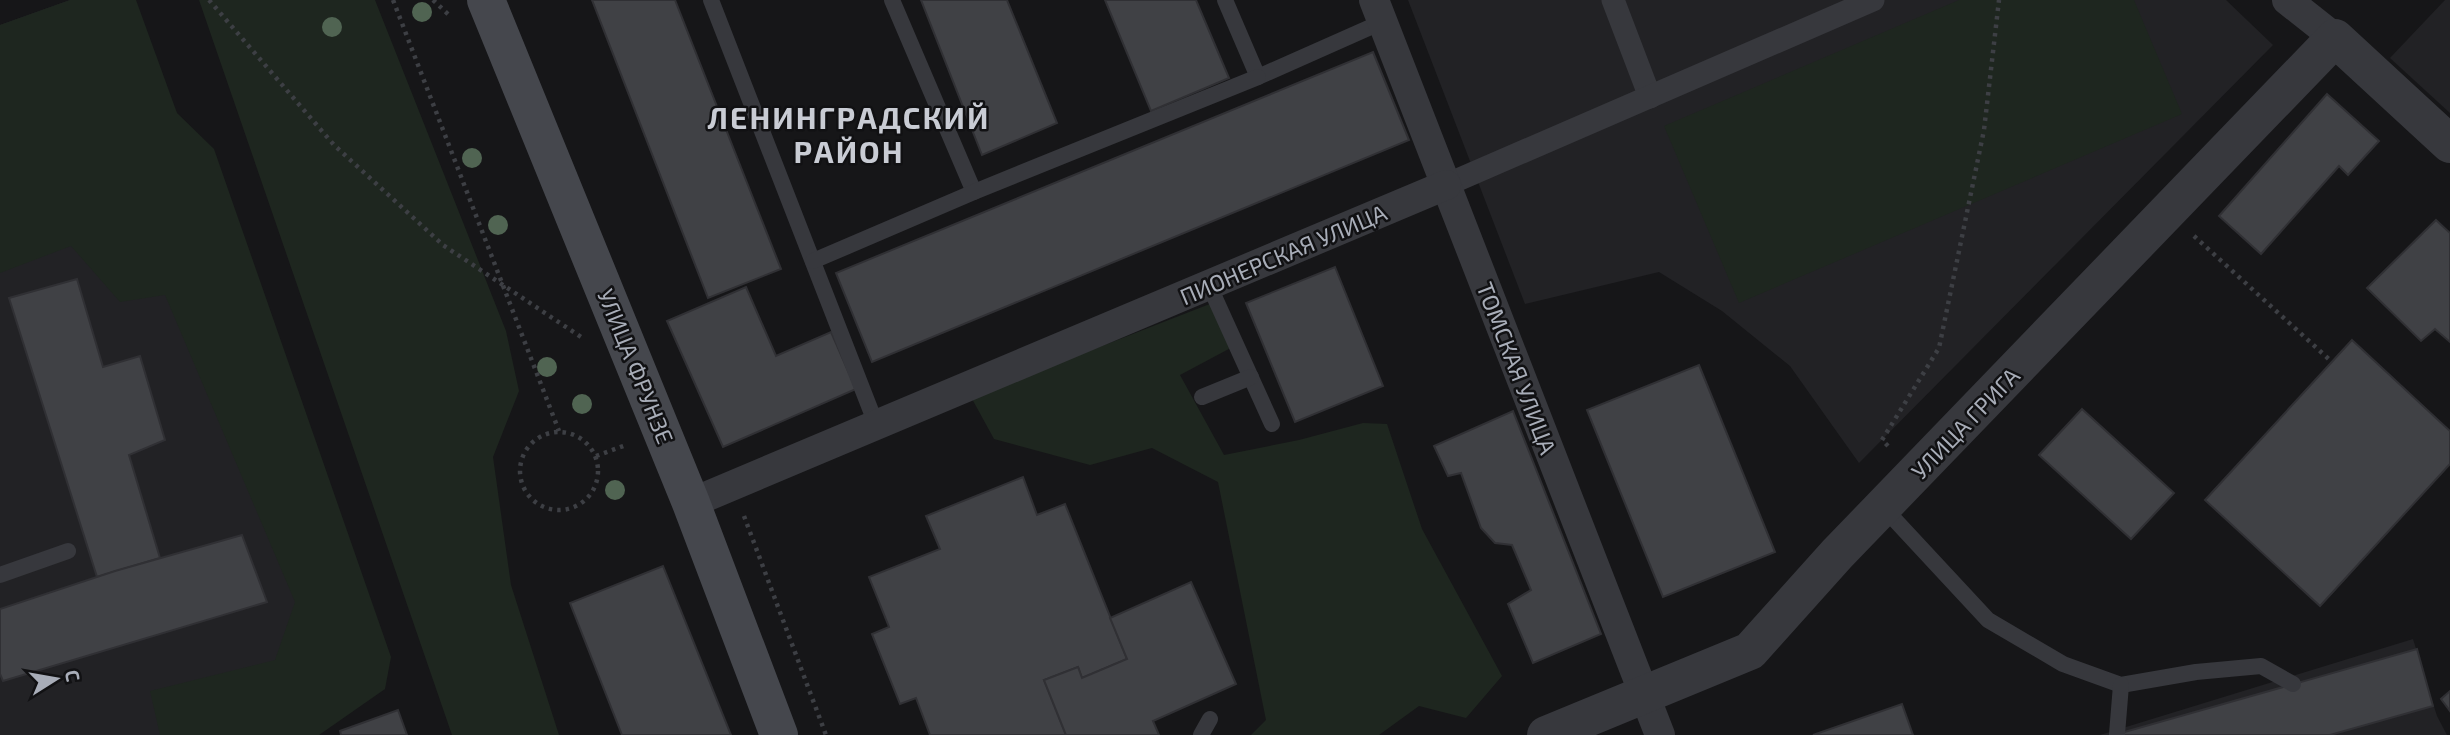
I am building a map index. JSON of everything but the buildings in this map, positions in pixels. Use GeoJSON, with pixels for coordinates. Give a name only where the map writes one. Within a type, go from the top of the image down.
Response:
{"type":"FeatureCollection","features":[{"type":"Feature","properties":{"kind":"main road","name":"УЛИЦА ФРУНЗЕ"},"geometry":{"type":"LineString","coordinates":[[486,0],[691,503],[779,735]]}},
{"type":"Feature","properties":{"kind":"street"},"geometry":{"type":"LineString","coordinates":[[1614,0],[1650,97]]}},
{"type":"Feature","properties":{"kind":"street","name":"ПИОНЕРСКАЯ УЛИЦА"},"geometry":{"type":"LineString","coordinates":[[691,503],[1446,186],[1873,0]]}},
{"type":"Feature","properties":{"kind":"street"},"geometry":{"type":"LineString","coordinates":[[2287,0],[2336,38],[2450,144]]}},
{"type":"Feature","properties":{"kind":"street","name":"ТОМСКАЯ УЛИЦА"},"geometry":{"type":"LineString","coordinates":[[1378,11],[1660,735]]}},
{"type":"Feature","properties":{"kind":"street","name":"УЛИЦА ГРИГА"},"geometry":{"type":"LineString","coordinates":[[1546,735],[1750,651],[1883,507],[2336,38]]}},
{"type":"Feature","properties":{"kind":"lane"},"geometry":{"type":"LineString","coordinates":[[711,0],[876,424]]}},
{"type":"Feature","properties":{"kind":"lane"},"geometry":{"type":"LineString","coordinates":[[892,0],[974,192]]}},
{"type":"Feature","properties":{"kind":"lane"},"geometry":{"type":"LineString","coordinates":[[1225,0],[1258,77]]}},
{"type":"Feature","properties":{"kind":"lane"},"geometry":{"type":"LineString","coordinates":[[813,261],[974,192],[1258,77],[1378,11]]}},
{"type":"Feature","properties":{"kind":"lane"},"geometry":{"type":"LineString","coordinates":[[1209,285],[1272,424]]}},
{"type":"Feature","properties":{"kind":"lane"},"geometry":{"type":"LineString","coordinates":[[1202,397],[1251,377]]}},
{"type":"Feature","properties":{"kind":"lane"},"geometry":{"type":"LineString","coordinates":[[1883,507],[1989,620],[2063,664],[2121,685],[2196,672],[2262,666],[2293,684]]}},
{"type":"Feature","properties":{"kind":"lane"},"geometry":{"type":"LineString","coordinates":[[0,575],[68,551]]}},
{"type":"Feature","properties":{"kind":"lane"},"geometry":{"type":"LineString","coordinates":[[2117,734],[2121,685]]}},
{"type":"Feature","properties":{"kind":"lane"},"geometry":{"type":"LineString","coordinates":[[1200,735],[1210,719]]}},
{"type":"Feature","properties":{"kind":"path"},"geometry":{"type":"LineString","coordinates":[[209,0],[334,145],[443,245],[591,344]]}},
{"type":"Feature","properties":{"kind":"path"},"geometry":{"type":"LineString","coordinates":[[393,0],[559,430]]}},
{"type":"Feature","properties":{"kind":"path"},"geometry":{"type":"LineString","coordinates":[[1882,440],[1939,348],[1984,131],[1999,0]]}},
{"type":"Feature","properties":{"kind":"path"},"geometry":{"type":"LineString","coordinates":[[2168,212],[2332,362]]}},
{"type":"Feature","properties":{"kind":"path"},"geometry":{"type":"LineString","coordinates":[[559,430],[574,434],[587,442],[596,456],[599,471],[596,486],[587,499],[574,508],[559,510],[544,507],[531,499],[522,486],[519,471],[522,455],[531,442],[544,433],[559,430]]}},
{"type":"Feature","properties":{"kind":"shaded area"},"geometry":{"type":"Polygon","coordinates":[[[70,0],[385,689],[260,735],[0,735],[0,25],[70,0]]]}},
{"type":"Feature","properties":{"kind":"shaded area"},"geometry":{"type":"Polygon","coordinates":[[[70,0],[136,0],[177,113],[214,149],[391,657],[385,689],[319,735],[160,735],[150,691],[275,660],[295,602],[165,295],[120,302],[71,246],[0,273],[0,25],[70,0]]]}},
{"type":"Feature","properties":{"kind":"shaded area"},"geometry":{"type":"Polygon","coordinates":[[[199,0],[375,0],[506,331],[519,391],[493,457],[511,585],[559,735],[452,735],[199,0]]]}},
{"type":"Feature","properties":{"kind":"shaded area"},"geometry":{"type":"Polygon","coordinates":[[[1408,0],[2226,0],[2273,45],[1859,463],[1790,366],[1722,311],[1659,272],[1525,304],[1408,0]]]}},
{"type":"Feature","properties":{"kind":"shaded area"},"geometry":{"type":"Polygon","coordinates":[[[1959,0],[2134,0],[2182,114],[1739,303],[1664,126],[1959,0]]]}},
{"type":"Feature","properties":{"kind":"shaded area"},"geometry":{"type":"Polygon","coordinates":[[[2445,0],[2450,0],[2450,113],[2390,58],[2445,0]]]}},
{"type":"Feature","properties":{"kind":"shaded area"},"geometry":{"type":"Polygon","coordinates":[[[1220,300],[1240,343],[1180,375],[1224,455],[1299,440],[1363,423],[1387,424],[1422,529],[1502,676],[1466,718],[1419,706],[1379,735],[1251,735],[1266,720],[1218,482],[1152,448],[1090,465],[994,439],[971,397],[1220,300]]]}},
{"type":"Feature","properties":{"kind":"shaded area"},"geometry":{"type":"Polygon","coordinates":[[[2413,639],[2437,716],[2447,735],[2100,735],[2413,639]]]}},
{"type":"Feature","properties":{"kind":"district","name":"ЛЕНИНГРАДСКИЙ РАЙОН"},"geometry":{"type":"Point","coordinates":[849,134]}}]}
